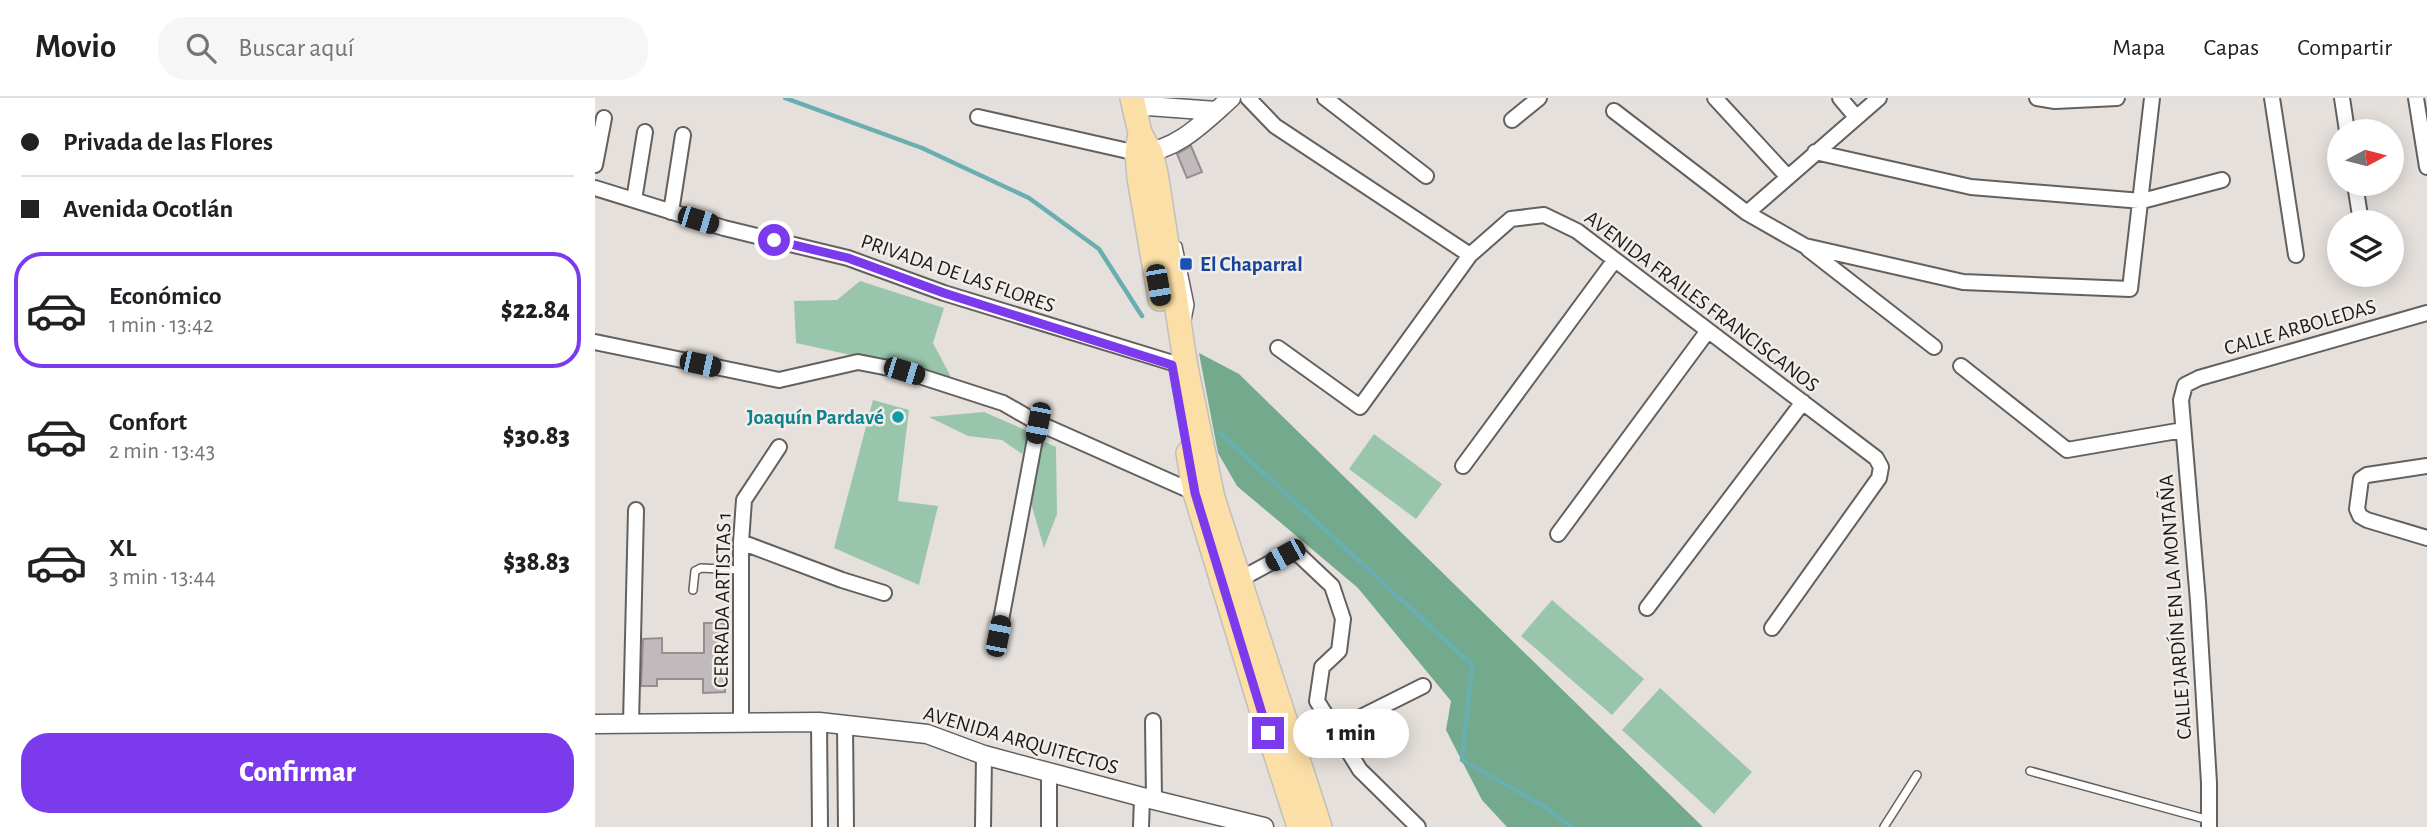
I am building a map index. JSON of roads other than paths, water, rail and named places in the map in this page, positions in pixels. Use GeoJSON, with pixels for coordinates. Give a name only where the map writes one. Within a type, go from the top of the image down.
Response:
{"type":"FeatureCollection","features":[{"type":"Feature","properties":{"kind":"main road"},"geometry":{"type":"LineString","coordinates":[[1133,102],[1204,495],[1232,584],[1299,827]]}},
{"type":"Feature","properties":{"kind":"main road"},"geometry":{"type":"LineString","coordinates":[[1143,146],[1162,208],[1180,360]]}},
{"type":"Feature","properties":{"kind":"main road"},"geometry":{"type":"LineString","coordinates":[[1232,584],[1320,827]]}},
{"type":"Feature","properties":{"kind":"street"},"geometry":{"type":"LineString","coordinates":[[978,117],[1143,146],[1171,146],[1231,98]]}},
{"type":"Feature","properties":{"kind":"street"},"geometry":{"type":"LineString","coordinates":[[1248,98],[1275,126],[1470,255]]}},
{"type":"Feature","properties":{"kind":"street"},"geometry":{"type":"LineString","coordinates":[[1325,98],[1426,176]]}},
{"type":"Feature","properties":{"kind":"street"},"geometry":{"type":"LineString","coordinates":[[1512,120],[1539,98]]}},
{"type":"Feature","properties":{"kind":"street"},"geometry":{"type":"LineString","coordinates":[[1715,98],[1787,177]]}},
{"type":"Feature","properties":{"kind":"street"},"geometry":{"type":"LineString","coordinates":[[1840,98],[1856,117]]}},
{"type":"Feature","properties":{"kind":"street"},"geometry":{"type":"LineString","coordinates":[[1747,213],[1879,98]]}},
{"type":"Feature","properties":{"kind":"street"},"geometry":{"type":"LineString","coordinates":[[2037,98],[2055,101],[2117,98]]}},
{"type":"Feature","properties":{"kind":"street"},"geometry":{"type":"LineString","coordinates":[[1805,246],[1963,282],[2130,289],[2152,98]]}},
{"type":"Feature","properties":{"kind":"street"},"geometry":{"type":"LineString","coordinates":[[2272,98],[2296,256]]}},
{"type":"Feature","properties":{"kind":"street"},"geometry":{"type":"LineString","coordinates":[[2342,98],[2345,119]]}},
{"type":"Feature","properties":{"kind":"street"},"geometry":{"type":"LineString","coordinates":[[2416,98],[2427,167]]}},
{"type":"Feature","properties":{"kind":"street"},"geometry":{"type":"LineString","coordinates":[[1133,102],[1216,111]]}},
{"type":"Feature","properties":{"kind":"street"},"geometry":{"type":"LineString","coordinates":[[1614,111],[1747,213],[1805,246],[1934,347]]}},
{"type":"Feature","properties":{"kind":"street"},"geometry":{"type":"LineString","coordinates":[[595,165],[604,118]]}},
{"type":"Feature","properties":{"kind":"street"},"geometry":{"type":"LineString","coordinates":[[634,200],[646,132]]}},
{"type":"Feature","properties":{"kind":"street"},"geometry":{"type":"LineString","coordinates":[[671,212],[683,135]]}},
{"type":"Feature","properties":{"kind":"street"},"geometry":{"type":"LineString","coordinates":[[1815,152],[1971,187],[2142,201],[2222,180]]}},
{"type":"Feature","properties":{"kind":"street","name":"PRIVADA DE LAS FLORES"},"geometry":{"type":"LineString","coordinates":[[595,188],[724,228],[848,258],[944,293],[1180,360]]}},
{"type":"Feature","properties":{"kind":"street","name":"AVENIDA FRAILES FRANCISCANOS"},"geometry":{"type":"LineString","coordinates":[[1278,348],[1360,407],[1470,255],[1511,219],[1543,215],[1577,231],[1876,458],[1881,467],[1879,478],[1772,628]]}},
{"type":"Feature","properties":{"kind":"street"},"geometry":{"type":"LineString","coordinates":[[1463,466],[1614,261]]}},
{"type":"Feature","properties":{"kind":"street","name":"CALLE ARBOLEDAS"},"geometry":{"type":"LineString","coordinates":[[2186,385],[2199,378],[2427,313]]}},
{"type":"Feature","properties":{"kind":"street"},"geometry":{"type":"LineString","coordinates":[[1559,534],[1707,332]]}},
{"type":"Feature","properties":{"kind":"street"},"geometry":{"type":"LineString","coordinates":[[595,342],[779,380],[858,362],[904,371],[1003,403],[1038,423],[1204,495]]}},
{"type":"Feature","properties":{"kind":"street"},"geometry":{"type":"LineString","coordinates":[[1961,366],[2067,450],[2183,430]]}},
{"type":"Feature","properties":{"kind":"street","name":"CALLE JARDÍN EN LA MONTAÑA"},"geometry":{"type":"LineString","coordinates":[[2186,385],[2181,400],[2198,601],[2209,824]]}},
{"type":"Feature","properties":{"kind":"street"},"geometry":{"type":"LineString","coordinates":[[1647,608],[1803,402]]}},
{"type":"Feature","properties":{"kind":"street"},"geometry":{"type":"LineString","coordinates":[[998,636],[1038,423]]}},
{"type":"Feature","properties":{"kind":"street","name":"CERRADA ARTISTAS 1"},"geometry":{"type":"LineString","coordinates":[[741,722],[741,542],[744,500],[779,447]]}},
{"type":"Feature","properties":{"kind":"street"},"geometry":{"type":"LineString","coordinates":[[2427,466],[2367,475],[2361,479],[2357,509],[2360,516],[2367,520],[2427,538]]}},
{"type":"Feature","properties":{"kind":"street"},"geometry":{"type":"LineString","coordinates":[[631,723],[636,510]]}},
{"type":"Feature","properties":{"kind":"street"},"geometry":{"type":"LineString","coordinates":[[741,542],[884,593]]}},
{"type":"Feature","properties":{"kind":"street"},"geometry":{"type":"LineString","coordinates":[[1232,584],[1285,555],[1296,552],[1332,586],[1343,619],[1339,651],[1322,667],[1317,701],[1360,769],[1418,827]]}},
{"type":"Feature","properties":{"kind":"street"},"geometry":{"type":"LineString","coordinates":[[1335,730],[1423,686]]}},
{"type":"Feature","properties":{"kind":"street"},"geometry":{"type":"LineString","coordinates":[[1141,827],[1148,799],[1153,721]]}},
{"type":"Feature","properties":{"kind":"street"},"geometry":{"type":"LineString","coordinates":[[819,722],[820,827]]}},
{"type":"Feature","properties":{"kind":"street","name":"AVENIDA ARQUITECTOS"},"geometry":{"type":"LineString","coordinates":[[595,723],[819,722],[927,734],[984,755],[1263,827]]}},
{"type":"Feature","properties":{"kind":"street"},"geometry":{"type":"LineString","coordinates":[[845,725],[846,827]]}},
{"type":"Feature","properties":{"kind":"street"},"geometry":{"type":"LineString","coordinates":[[983,827],[984,755]]}},
{"type":"Feature","properties":{"kind":"street"},"geometry":{"type":"LineString","coordinates":[[1049,772],[1049,827]]}},
{"type":"Feature","properties":{"kind":"lane"},"geometry":{"type":"LineString","coordinates":[[693,590],[695,571],[701,568],[741,570]]}},
{"type":"Feature","properties":{"kind":"lane"},"geometry":{"type":"LineString","coordinates":[[2030,771],[2209,824]]}},
{"type":"Feature","properties":{"kind":"lane"},"geometry":{"type":"LineString","coordinates":[[1884,827],[1917,775]]}},
{"type":"Feature","properties":{"kind":"waterway"},"geometry":{"type":"LineString","coordinates":[[785,98],[922,148],[1029,198],[1099,249],[1142,316]]}},
{"type":"Feature","properties":{"kind":"waterway"},"geometry":{"type":"LineString","coordinates":[[1219,432],[1472,665],[1462,760],[1545,807],[1571,827]]}},
{"type":"Feature","properties":{"kind":"place","name":"El Chaparral"},"geometry":{"type":"Point","coordinates":[1186,264]}},
{"type":"Feature","properties":{"kind":"place","name":"Joaquín Pardavé"},"geometry":{"type":"Point","coordinates":[898,417]}}]}
